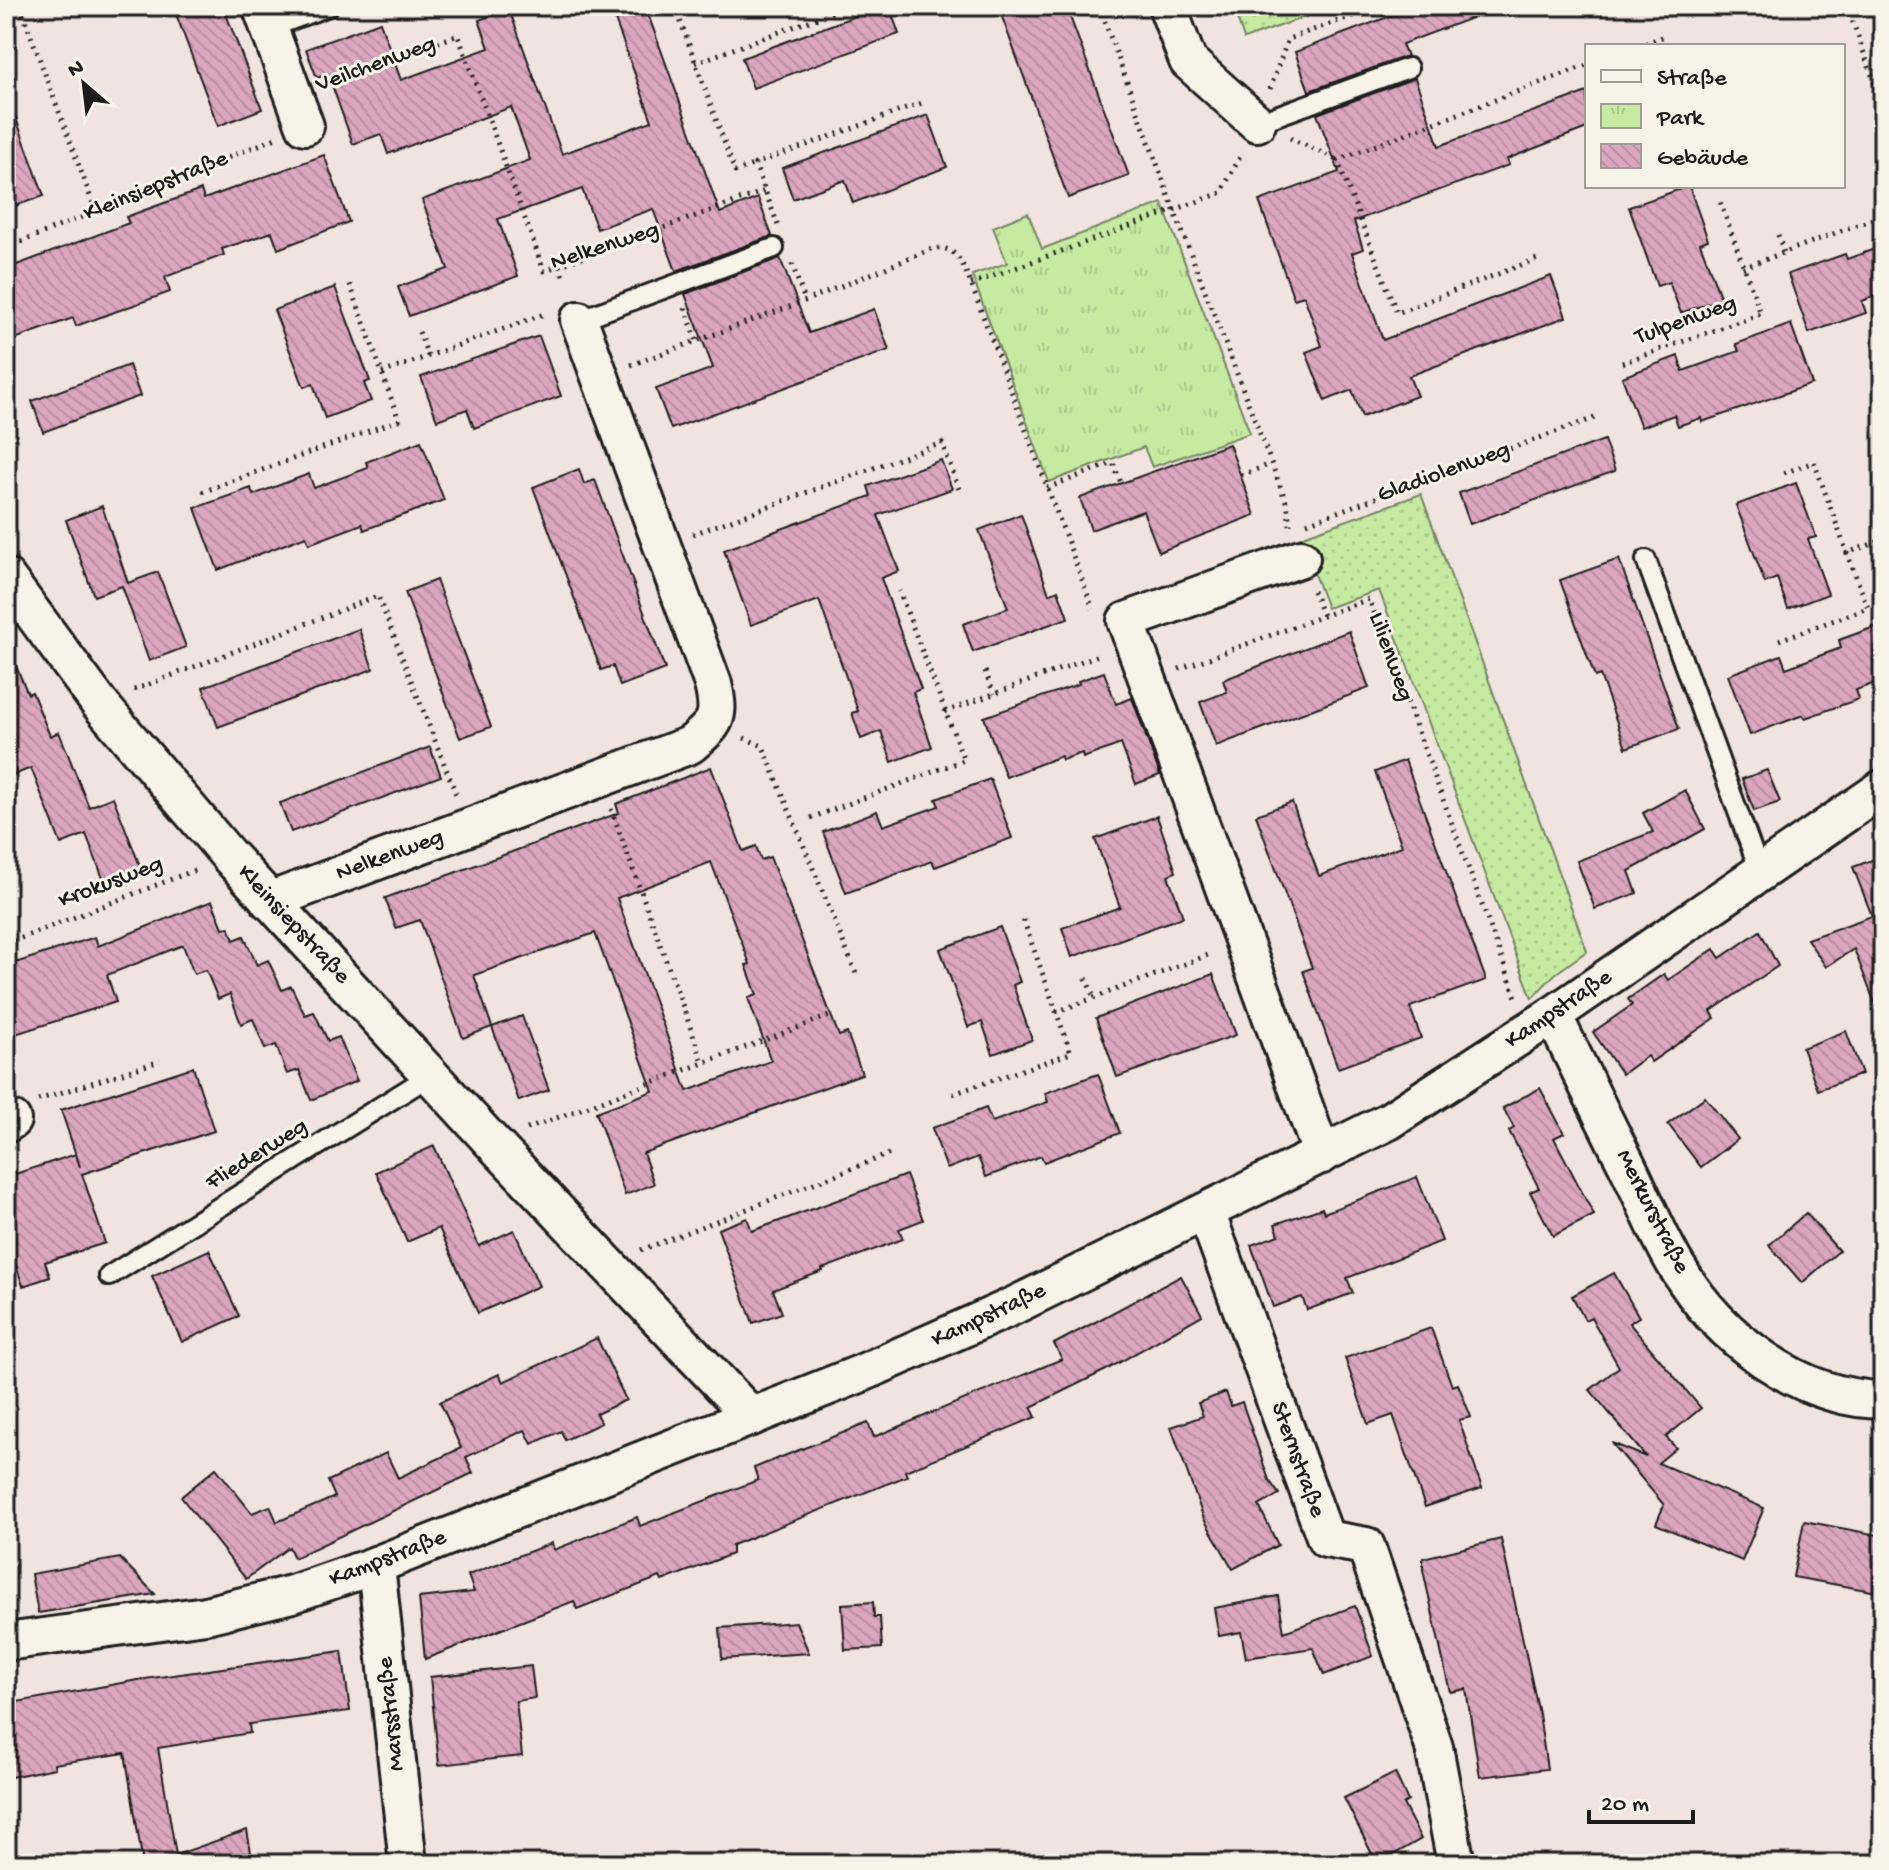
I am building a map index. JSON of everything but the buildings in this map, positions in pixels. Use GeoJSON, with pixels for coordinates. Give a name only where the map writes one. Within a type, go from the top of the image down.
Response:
{"type":"FeatureCollection","features":[{"type":"Feature","properties":{"kind":"street"},"geometry":{"type":"LineString","coordinates":[[1167,6],[1188,61],[1257,123]]}},
{"type":"Feature","properties":{"kind":"street","name":"Veilchenweg"},"geometry":{"type":"LineString","coordinates":[[265,17],[299,110]]}},
{"type":"Feature","properties":{"kind":"street"},"geometry":{"type":"LineString","coordinates":[[569,314],[599,376],[713,684],[718,707],[713,725]]}},
{"type":"Feature","properties":{"kind":"street"},"geometry":{"type":"LineString","coordinates":[[1296,544],[1126,621],[1322,1155]]}},
{"type":"Feature","properties":{"kind":"street","name":"Kleinsiepstraße"},"geometry":{"type":"LineString","coordinates":[[6,577],[99,703],[229,856],[492,1142],[752,1417]]}},
{"type":"Feature","properties":{"kind":"street","name":"Nelkenweg"},"geometry":{"type":"LineString","coordinates":[[269,901],[690,745],[713,725]]}},
{"type":"Feature","properties":{"kind":"street","name":"Kampstraße"},"geometry":{"type":"LineString","coordinates":[[6,1642],[206,1615],[292,1594],[376,1565],[752,1417],[862,1373],[1009,1308],[1322,1155],[1440,1091],[1883,788]]}},
{"type":"Feature","properties":{"kind":"street","name":"Merkurstraße"},"geometry":{"type":"LineString","coordinates":[[1541,1024],[1677,1268],[1707,1307],[1737,1339],[1782,1371],[1841,1395],[1883,1400]]}},
{"type":"Feature","properties":{"kind":"street","name":"Sternstraße"},"geometry":{"type":"LineString","coordinates":[[1206,1212],[1326,1539],[1366,1546],[1434,1747],[1456,1864]]}},
{"type":"Feature","properties":{"kind":"street","name":"Marsstraße"},"geometry":{"type":"LineString","coordinates":[[376,1565],[408,1864]]}},
{"type":"Feature","properties":{"kind":"lane"},"geometry":{"type":"LineString","coordinates":[[265,17],[329,6]]}},
{"type":"Feature","properties":{"kind":"lane"},"geometry":{"type":"LineString","coordinates":[[1257,123],[1408,68]]}},
{"type":"Feature","properties":{"kind":"lane"},"geometry":{"type":"LineString","coordinates":[[569,314],[676,284],[777,240]]}},
{"type":"Feature","properties":{"kind":"lane"},"geometry":{"type":"LineString","coordinates":[[1646,560],[1760,872]]}},
{"type":"Feature","properties":{"kind":"lane","name":"Fliederweg"},"geometry":{"type":"LineString","coordinates":[[109,1276],[431,1075]]}},
{"type":"Feature","properties":{"kind":"path"},"geometry":{"type":"LineString","coordinates":[[20,6],[96,212]]}},
{"type":"Feature","properties":{"kind":"path"},"geometry":{"type":"LineString","coordinates":[[675,6],[735,172],[922,103]]}},
{"type":"Feature","properties":{"kind":"path"},"geometry":{"type":"LineString","coordinates":[[695,63],[850,6]]}},
{"type":"Feature","properties":{"kind":"path"},"geometry":{"type":"LineString","coordinates":[[1099,6],[1287,504],[1296,544],[1323,616],[1148,680]]}},
{"type":"Feature","properties":{"kind":"path"},"geometry":{"type":"LineString","coordinates":[[971,284],[1221,193],[1257,123],[1288,39],[1380,6]]}},
{"type":"Feature","properties":{"kind":"path"},"geometry":{"type":"LineString","coordinates":[[1847,6],[1883,106]]}},
{"type":"Feature","properties":{"kind":"path","name":"Veilchenweg"},"geometry":{"type":"LineString","coordinates":[[299,110],[458,35]]}},
{"type":"Feature","properties":{"kind":"path","name":"Nelkenweg"},"geometry":{"type":"LineString","coordinates":[[458,35],[544,271],[765,191]]}},
{"type":"Feature","properties":{"kind":"path"},"geometry":{"type":"LineString","coordinates":[[1643,44],[1665,36]]}},
{"type":"Feature","properties":{"kind":"path"},"geometry":{"type":"LineString","coordinates":[[1337,160],[1585,66]]}},
{"type":"Feature","properties":{"kind":"path","name":"Kleinsiepstraße"},"geometry":{"type":"LineString","coordinates":[[6,248],[96,212],[299,110]]}},
{"type":"Feature","properties":{"kind":"path"},"geometry":{"type":"LineString","coordinates":[[1257,123],[1337,160],[1397,313],[1542,257]]}},
{"type":"Feature","properties":{"kind":"path"},"geometry":{"type":"LineString","coordinates":[[755,164],[777,240]]}},
{"type":"Feature","properties":{"kind":"path","name":"Tulpenweg"},"geometry":{"type":"LineString","coordinates":[[1622,363],[1761,314],[1719,199]]}},
{"type":"Feature","properties":{"kind":"path","name":"Tulpenweg"},"geometry":{"type":"LineString","coordinates":[[1743,268],[1883,215]]}},
{"type":"Feature","properties":{"kind":"path"},"geometry":{"type":"LineString","coordinates":[[1778,235],[1784,253]]}},
{"type":"Feature","properties":{"kind":"path"},"geometry":{"type":"LineString","coordinates":[[599,376],[805,301],[941,247],[953,250],[971,284],[1095,616]]}},
{"type":"Feature","properties":{"kind":"path"},"geometry":{"type":"LineString","coordinates":[[790,260],[805,301]]}},
{"type":"Feature","properties":{"kind":"path"},"geometry":{"type":"LineString","coordinates":[[559,266],[564,279]]}},
{"type":"Feature","properties":{"kind":"path"},"geometry":{"type":"LineString","coordinates":[[202,492],[399,420],[350,284]]}},
{"type":"Feature","properties":{"kind":"path"},"geometry":{"type":"LineString","coordinates":[[676,284],[697,341]]}},
{"type":"Feature","properties":{"kind":"path","name":"Nelkenweg"},"geometry":{"type":"LineString","coordinates":[[382,373],[569,314]]}},
{"type":"Feature","properties":{"kind":"path"},"geometry":{"type":"LineString","coordinates":[[419,332],[428,356]]}},
{"type":"Feature","properties":{"kind":"path","name":"Gladiolenweg"},"geometry":{"type":"LineString","coordinates":[[1296,544],[1597,417]]}},
{"type":"Feature","properties":{"kind":"path"},"geometry":{"type":"LineString","coordinates":[[662,545],[942,443],[960,492]]}},
{"type":"Feature","properties":{"kind":"path"},"geometry":{"type":"LineString","coordinates":[[1779,640],[1868,608],[1814,462],[1784,473]]}},
{"type":"Feature","properties":{"kind":"path"},"geometry":{"type":"LineString","coordinates":[[1047,488],[1113,463],[1121,483]]}},
{"type":"Feature","properties":{"kind":"path"},"geometry":{"type":"LineString","coordinates":[[1241,475],[1271,464]]}},
{"type":"Feature","properties":{"kind":"path"},"geometry":{"type":"LineString","coordinates":[[1847,553],[1883,540]]}},
{"type":"Feature","properties":{"kind":"path"},"geometry":{"type":"LineString","coordinates":[[811,818],[964,760],[899,591]]}},
{"type":"Feature","properties":{"kind":"path"},"geometry":{"type":"LineString","coordinates":[[99,703],[378,596],[468,826]]}},
{"type":"Feature","properties":{"kind":"path","name":"Lilienweg"},"geometry":{"type":"LineString","coordinates":[[1323,616],[1369,599],[1541,1024]]}},
{"type":"Feature","properties":{"kind":"path"},"geometry":{"type":"LineString","coordinates":[[945,712],[1135,643]]}},
{"type":"Feature","properties":{"kind":"path"},"geometry":{"type":"LineString","coordinates":[[985,671],[994,694]]}},
{"type":"Feature","properties":{"kind":"path"},"geometry":{"type":"LineString","coordinates":[[713,725],[763,746],[857,976]]}},
{"type":"Feature","properties":{"kind":"path"},"geometry":{"type":"LineString","coordinates":[[600,778],[703,1062]]}},
{"type":"Feature","properties":{"kind":"path","name":"Krokusweg"},"geometry":{"type":"LineString","coordinates":[[6,944],[229,856]]}},
{"type":"Feature","properties":{"kind":"path"},"geometry":{"type":"LineString","coordinates":[[953,1094],[1071,1053],[1023,919]]}},
{"type":"Feature","properties":{"kind":"path"},"geometry":{"type":"LineString","coordinates":[[1056,1012],[1246,941]]}},
{"type":"Feature","properties":{"kind":"path"},"geometry":{"type":"LineString","coordinates":[[1086,978],[1094,998]]}},
{"type":"Feature","properties":{"kind":"path"},"geometry":{"type":"LineString","coordinates":[[492,1142],[829,1016]]}},
{"type":"Feature","properties":{"kind":"path"},"geometry":{"type":"LineString","coordinates":[[9,1122],[39,1100],[160,1061]]}},
{"type":"Feature","properties":{"kind":"path"},"geometry":{"type":"LineString","coordinates":[[606,1263],[892,1153]]}},
{"type":"Feature","properties":{"kind":"green space"},"geometry":{"type":"Polygon","coordinates":[[[1233,6],[1335,6],[1244,39],[1233,6]]]}},
{"type":"Feature","properties":{"kind":"green space"},"geometry":{"type":"Polygon","coordinates":[[[1162,203],[1250,433],[1152,467],[1144,447],[1049,482],[972,275],[1007,263],[993,227],[1028,213],[1042,249],[1162,203]]]}},
{"type":"Feature","properties":{"kind":"green space"},"geometry":{"type":"Polygon","coordinates":[[[1421,494],[1587,951],[1555,974],[1532,998],[1379,590],[1327,608],[1300,537],[1421,494]]]}}]}
